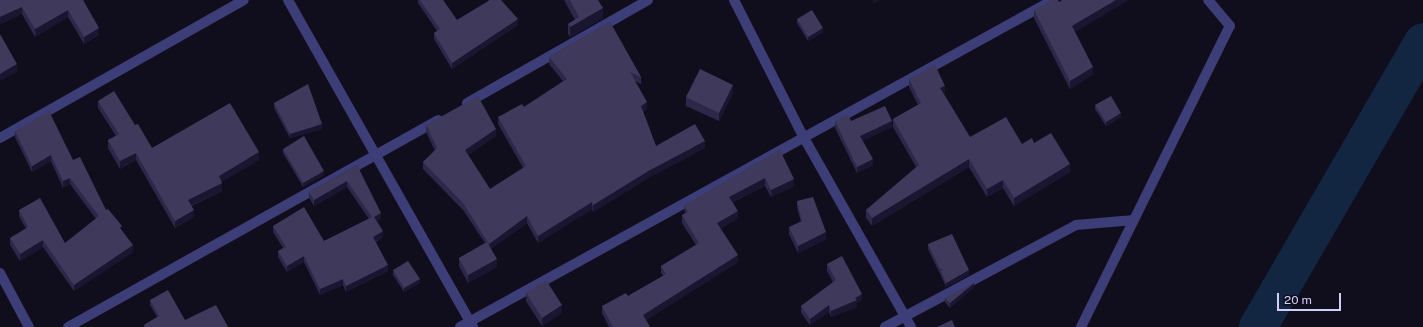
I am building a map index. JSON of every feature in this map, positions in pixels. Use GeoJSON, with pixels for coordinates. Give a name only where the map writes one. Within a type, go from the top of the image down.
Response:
{"type":"FeatureCollection","features":[{"type":"Feature","properties":{"kind":"street"},"geometry":{"type":"LineString","coordinates":[[0,138],[244,0]]}},
{"type":"Feature","properties":{"kind":"street"},"geometry":{"type":"LineString","coordinates":[[288,0],[471,324]]}},
{"type":"Feature","properties":{"kind":"street"},"geometry":{"type":"LineString","coordinates":[[68,327],[376,155],[648,0]]}},
{"type":"Feature","properties":{"kind":"street"},"geometry":{"type":"LineString","coordinates":[[734,0],[803,136],[911,327]]}},
{"type":"Feature","properties":{"kind":"street"},"geometry":{"type":"LineString","coordinates":[[460,327],[471,324],[803,136],[1053,0]]}},
{"type":"Feature","properties":{"kind":"street"},"geometry":{"type":"LineString","coordinates":[[1081,327],[1230,26],[1208,0]]}},
{"type":"Feature","properties":{"kind":"street"},"geometry":{"type":"LineString","coordinates":[[885,327],[1076,225],[1134,220]]}},
{"type":"Feature","properties":{"kind":"street"},"geometry":{"type":"LineString","coordinates":[[0,273],[29,327]]}},
{"type":"Feature","properties":{"kind":"building"},"geometry":{"type":"Polygon","coordinates":[[[0,0],[83,0],[99,28],[84,37],[68,10],[35,29],[22,7],[0,17],[0,0]]]}},
{"type":"Feature","properties":{"kind":"building"},"geometry":{"type":"Polygon","coordinates":[[[420,0],[443,0],[457,20],[490,0],[501,0],[518,19],[452,63],[434,33],[440,29],[420,0]]]}},
{"type":"Feature","properties":{"kind":"building"},"geometry":{"type":"Polygon","coordinates":[[[570,0],[598,0],[603,8],[570,27],[568,24],[579,17],[570,0]]]}},
{"type":"Feature","properties":{"kind":"building"},"geometry":{"type":"Polygon","coordinates":[[[1052,0],[1058,0],[1059,2],[1062,0],[1116,0],[1072,26],[1093,67],[1070,81],[1034,10],[1052,0]]]}},
{"type":"Feature","properties":{"kind":"building"},"geometry":{"type":"Polygon","coordinates":[[[812,10],[823,28],[808,37],[797,19],[812,10]]]}},
{"type":"Feature","properties":{"kind":"building"},"geometry":{"type":"Polygon","coordinates":[[[610,22],[641,77],[630,72],[647,102],[641,106],[656,146],[695,124],[705,141],[650,170],[593,205],[592,202],[538,236],[527,216],[489,244],[463,203],[423,162],[437,148],[426,125],[478,96],[496,129],[465,150],[490,189],[526,166],[498,117],[522,104],[524,107],[567,79],[549,57],[610,22]]]}},
{"type":"Feature","properties":{"kind":"building"},"geometry":{"type":"Polygon","coordinates":[[[0,34],[17,64],[0,74],[0,34]]]}},
{"type":"Feature","properties":{"kind":"building"},"geometry":{"type":"Polygon","coordinates":[[[935,65],[945,86],[940,88],[970,137],[1006,117],[1022,144],[1032,138],[1034,143],[1051,133],[1070,164],[1014,198],[1003,180],[987,189],[969,159],[872,218],[866,210],[919,165],[893,119],[921,103],[909,79],[935,65]]]}},
{"type":"Feature","properties":{"kind":"building"},"geometry":{"type":"Polygon","coordinates":[[[700,69],[733,85],[719,113],[686,97],[700,69]]]}},
{"type":"Feature","properties":{"kind":"building"},"geometry":{"type":"Polygon","coordinates":[[[308,84],[322,124],[290,134],[274,103],[308,84]]]}},
{"type":"Feature","properties":{"kind":"building"},"geometry":{"type":"Polygon","coordinates":[[[114,91],[135,125],[138,124],[152,148],[230,103],[259,152],[219,176],[222,183],[188,200],[194,210],[175,221],[136,153],[120,161],[108,140],[119,134],[98,101],[114,91]]]}},
{"type":"Feature","properties":{"kind":"building"},"geometry":{"type":"Polygon","coordinates":[[[1111,96],[1121,113],[1106,122],[1095,105],[1111,96]]]}},
{"type":"Feature","properties":{"kind":"building"},"geometry":{"type":"Polygon","coordinates":[[[885,106],[892,121],[860,136],[873,159],[857,167],[835,121],[848,114],[851,121],[885,106]]]}},
{"type":"Feature","properties":{"kind":"building"},"geometry":{"type":"Polygon","coordinates":[[[49,111],[73,160],[80,157],[106,210],[108,209],[122,226],[120,228],[133,245],[74,285],[43,240],[20,254],[10,238],[28,227],[19,210],[40,198],[65,243],[99,216],[70,178],[63,181],[51,155],[32,166],[15,131],[49,111]]]}},
{"type":"Feature","properties":{"kind":"building"},"geometry":{"type":"Polygon","coordinates":[[[304,136],[324,171],[303,183],[283,149],[304,136]]]}},
{"type":"Feature","properties":{"kind":"building"},"geometry":{"type":"Polygon","coordinates":[[[780,150],[794,179],[771,190],[765,178],[729,197],[738,211],[717,223],[738,255],[643,315],[650,327],[613,327],[602,306],[626,293],[628,296],[666,274],[661,266],[699,243],[682,215],[688,212],[684,206],[780,150]]]}},
{"type":"Feature","properties":{"kind":"building"},"geometry":{"type":"Polygon","coordinates":[[[357,165],[381,213],[374,217],[383,231],[373,237],[388,265],[346,286],[343,279],[320,289],[304,256],[287,266],[278,251],[286,247],[273,226],[304,207],[324,241],[372,217],[347,181],[314,200],[309,192],[357,165]]]}},
{"type":"Feature","properties":{"kind":"building"},"geometry":{"type":"Polygon","coordinates":[[[813,197],[826,232],[798,246],[789,227],[802,221],[797,201],[813,197]]]}},
{"type":"Feature","properties":{"kind":"building"},"geometry":{"type":"Polygon","coordinates":[[[952,234],[969,270],[946,283],[941,271],[943,269],[940,269],[928,244],[952,234]]]}},
{"type":"Feature","properties":{"kind":"building"},"geometry":{"type":"Polygon","coordinates":[[[487,242],[497,259],[468,275],[459,258],[487,242]]]}},
{"type":"Feature","properties":{"kind":"building"},"geometry":{"type":"Polygon","coordinates":[[[842,256],[862,294],[855,298],[857,300],[831,311],[829,305],[810,319],[801,306],[836,280],[827,264],[842,256]]]}},
{"type":"Feature","properties":{"kind":"building"},"geometry":{"type":"Polygon","coordinates":[[[408,261],[420,279],[404,288],[393,270],[408,261]]]}},
{"type":"Feature","properties":{"kind":"building"},"geometry":{"type":"Polygon","coordinates":[[[546,280],[562,305],[542,318],[526,293],[546,280]]]}},
{"type":"Feature","properties":{"kind":"building"},"geometry":{"type":"Polygon","coordinates":[[[974,283],[950,303],[945,298],[974,283]]]}},
{"type":"Feature","properties":{"kind":"building"},"geometry":{"type":"Polygon","coordinates":[[[168,290],[185,320],[216,305],[228,327],[145,327],[144,325],[159,316],[150,300],[168,290]]]}},
{"type":"Feature","properties":{"kind":"building"},"geometry":{"type":"Polygon","coordinates":[[[952,320],[955,327],[937,327],[952,320]]]}},
{"type":"Feature","properties":{"kind":"waterway"},"geometry":{"type":"LineString","coordinates":[[1258,327],[1423,42]]}}]}
